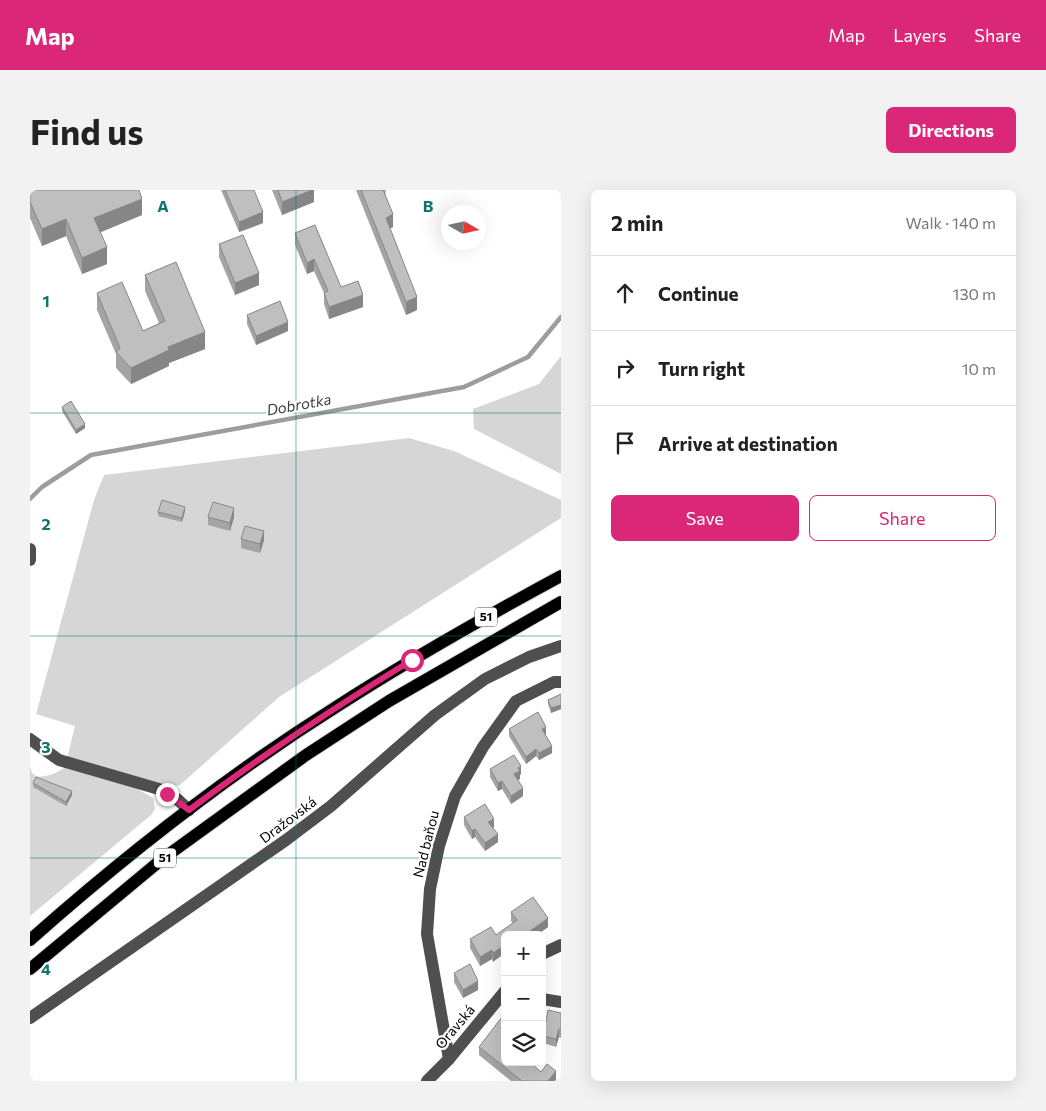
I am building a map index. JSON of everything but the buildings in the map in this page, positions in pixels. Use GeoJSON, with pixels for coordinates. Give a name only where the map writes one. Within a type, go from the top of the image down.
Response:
{"type":"FeatureCollection","features":[{"type":"Feature","properties":{"kind":"main road","name":"51"},"geometry":{"type":"LineString","coordinates":[[30,940],[98,880],[260,757],[336,707],[493,613],[561,576]]}},
{"type":"Feature","properties":{"kind":"main road","name":"51"},"geometry":{"type":"LineString","coordinates":[[30,969],[162,860],[306,755],[388,701],[561,602]]}},
{"type":"Feature","properties":{"kind":"street"},"geometry":{"type":"LineString","coordinates":[[30,549],[30,560]]}},
{"type":"Feature","properties":{"kind":"street","name":"Dražovská"},"geometry":{"type":"LineString","coordinates":[[30,1018],[286,840],[331,806],[436,716],[485,679],[529,657],[561,646]]}},
{"type":"Feature","properties":{"kind":"street","name":"Nad baňou"},"geometry":{"type":"LineString","coordinates":[[449,1059],[427,934],[430,889],[439,846],[455,796],[483,747],[516,701],[554,682],[561,682]]}},
{"type":"Feature","properties":{"kind":"street"},"geometry":{"type":"LineString","coordinates":[[30,739],[59,760],[159,789],[177,799],[189,810]]}},
{"type":"Feature","properties":{"kind":"street"},"geometry":{"type":"LineString","coordinates":[[546,952],[561,945]]}},
{"type":"Feature","properties":{"kind":"street","name":"Oravská"},"geometry":{"type":"LineString","coordinates":[[427,1081],[449,1059],[501,996]]}},
{"type":"Feature","properties":{"kind":"street"},"geometry":{"type":"LineString","coordinates":[[546,1000],[561,1002]]}},
{"type":"Feature","properties":{"kind":"shaded area"},"geometry":{"type":"Polygon","coordinates":[[[561,356],[561,474],[474,429],[473,409],[539,384],[561,356]]]}},
{"type":"Feature","properties":{"kind":"shaded area"},"geometry":{"type":"Polygon","coordinates":[[[409,438],[454,451],[561,500],[561,518],[279,697],[180,785],[136,788],[153,798],[155,809],[151,815],[30,916],[30,766],[33,774],[40,777],[55,773],[65,767],[75,726],[36,714],[94,500],[104,475],[409,438]]]}},
{"type":"Feature","properties":{"kind":"waterway","name":"Dobrotka"},"geometry":{"type":"LineString","coordinates":[[30,499],[42,487],[91,455],[464,387],[528,357],[561,317]]}},
{"type":"Feature","properties":{"kind":"route"},"geometry":{"type":"LineString","coordinates":[[167,794],[177,799],[189,810],[260,757],[412,660]]}}]}
